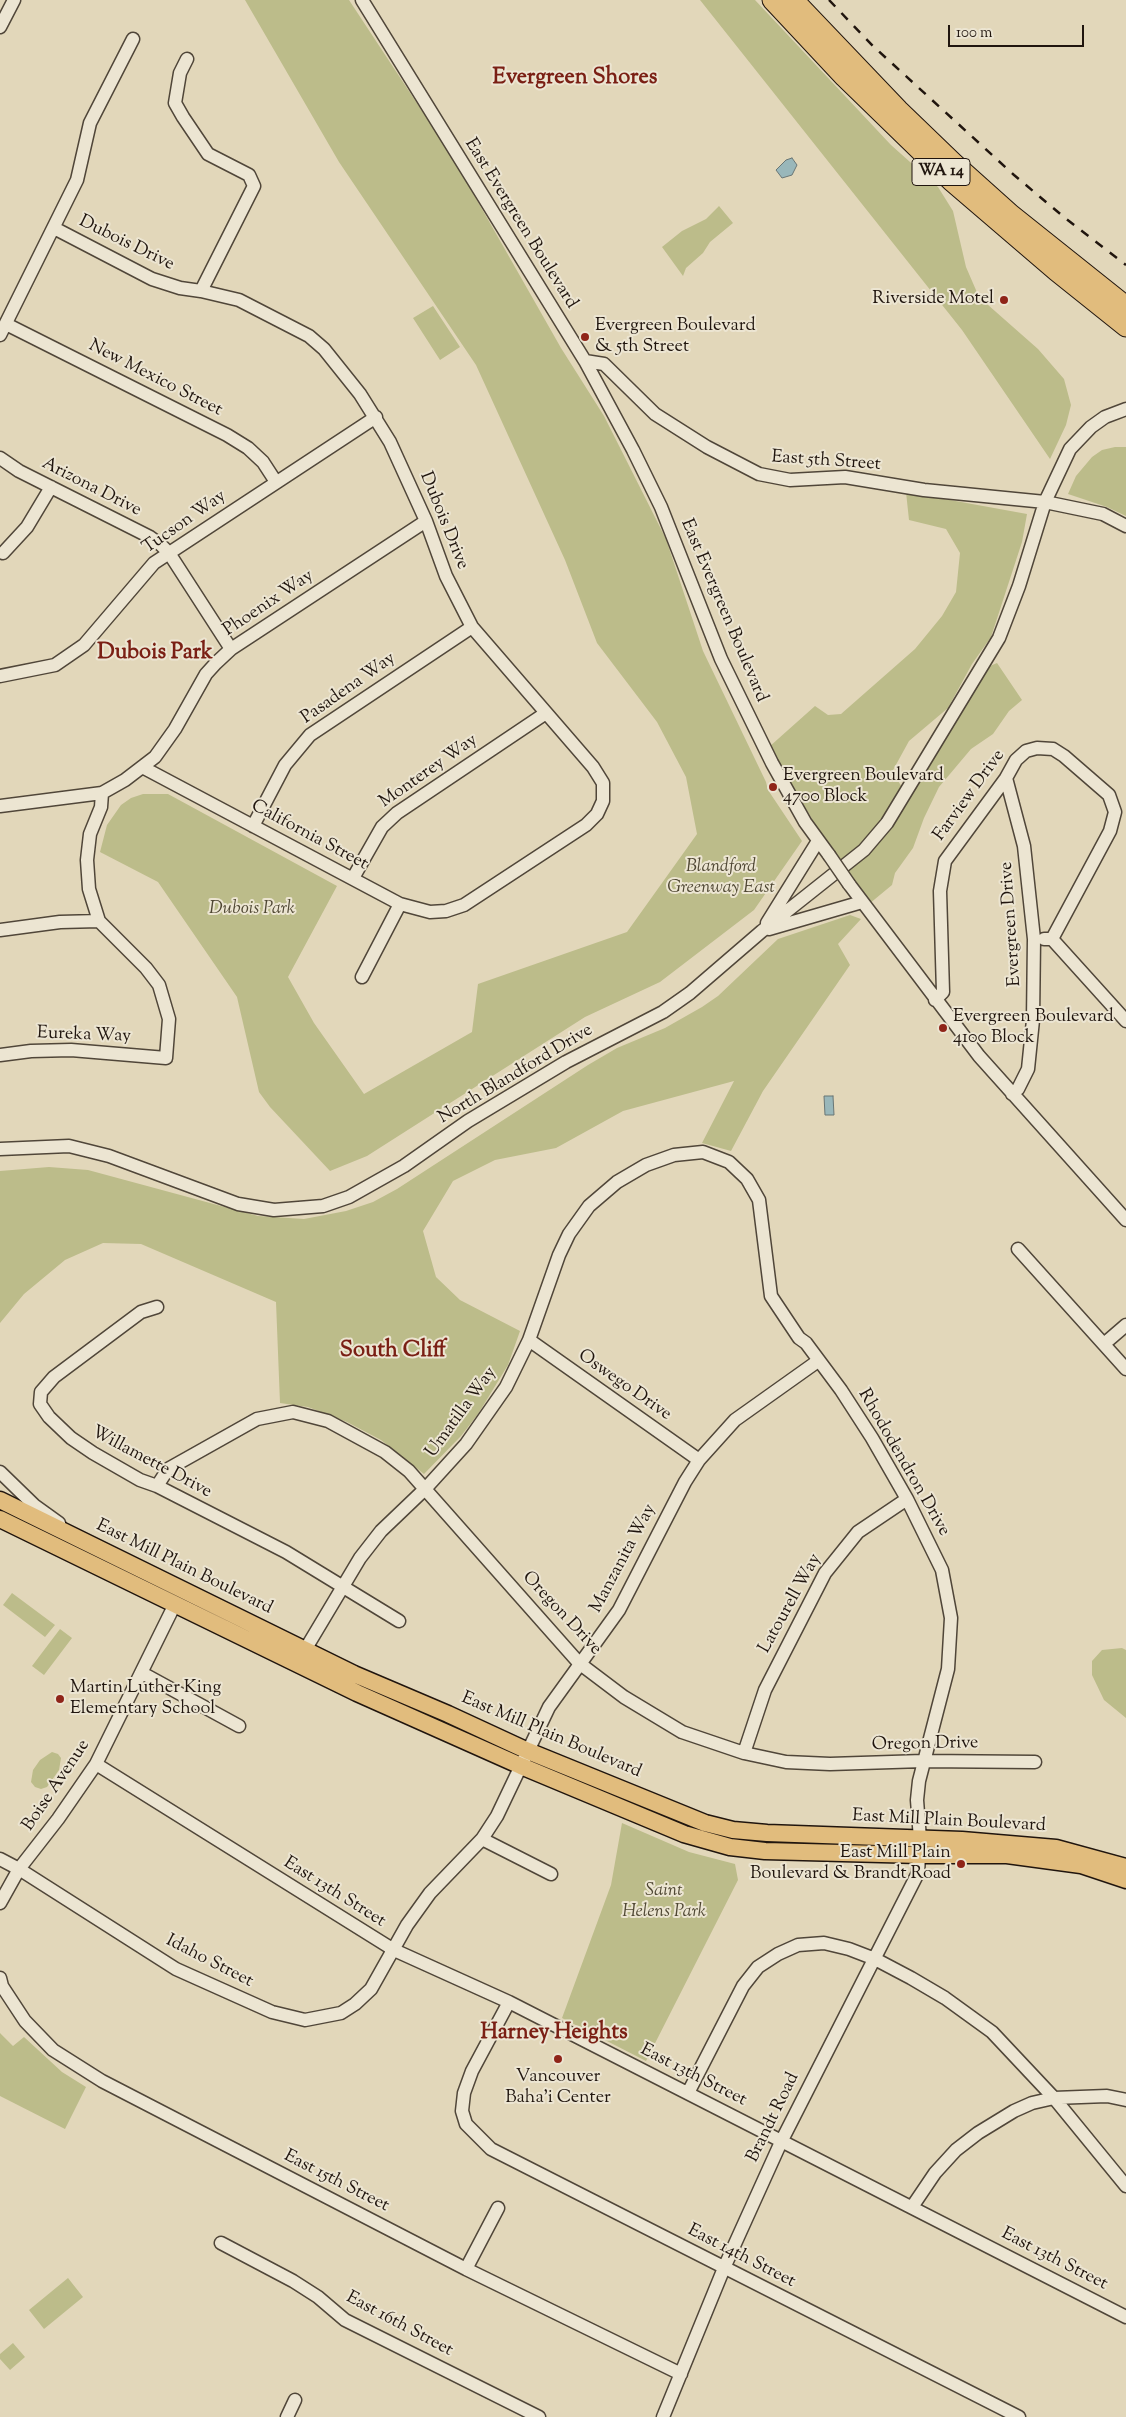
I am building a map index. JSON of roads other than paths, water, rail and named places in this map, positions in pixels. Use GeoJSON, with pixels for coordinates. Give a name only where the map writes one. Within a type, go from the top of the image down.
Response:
{"type":"FeatureCollection","features":[{"type":"Feature","properties":{"kind":"highway","name":"WA 14"},"geometry":{"type":"LineString","coordinates":[[772,0],[844,78],[951,181],[1056,271],[1126,327]]}},
{"type":"Feature","properties":{"kind":"highway","name":"WA 14"},"geometry":{"type":"LineString","coordinates":[[794,0],[899,110],[954,163],[1012,214],[1126,306]]}},
{"type":"Feature","properties":{"kind":"main road","name":"East Mill Plain Boulevard"},"geometry":{"type":"LineString","coordinates":[[0,1500],[354,1674],[448,1714],[524,1759]]}},
{"type":"Feature","properties":{"kind":"main road","name":"East Mill Plain Boulevard"},"geometry":{"type":"LineString","coordinates":[[0,1519],[357,1694],[524,1759],[705,1823],[733,1830],[1046,1859],[1081,1865],[1126,1880]]}},
{"type":"Feature","properties":{"kind":"main road","name":"East Mill Plain Boulevard"},"geometry":{"type":"LineString","coordinates":[[920,1847],[962,1840],[1056,1848],[1126,1866]]}},
{"type":"Feature","properties":{"kind":"street"},"geometry":{"type":"LineString","coordinates":[[0,28],[14,0]]}},
{"type":"Feature","properties":{"kind":"street","name":"East Evergreen Boulevard"},"geometry":{"type":"LineString","coordinates":[[362,0],[585,361],[633,450],[661,508],[721,659],[772,763],[804,822],[935,1000],[979,1056],[1126,1220]]}},
{"type":"Feature","properties":{"kind":"street"},"geometry":{"type":"LineString","coordinates":[[3,330],[77,180],[90,124],[133,38]]}},
{"type":"Feature","properties":{"kind":"street"},"geometry":{"type":"LineString","coordinates":[[187,59],[180,74],[176,103],[208,154],[249,175],[254,186],[201,291]]}},
{"type":"Feature","properties":{"kind":"street","name":"Dubois Drive"},"geometry":{"type":"LineString","coordinates":[[54,228],[152,279],[180,288],[239,300],[308,336],[324,349],[360,394],[390,442],[426,521],[450,584],[472,627],[593,767],[602,783],[603,801],[597,814],[586,826],[464,905]]}},
{"type":"Feature","properties":{"kind":"street","name":"New Mexico Street"},"geometry":{"type":"LineString","coordinates":[[3,330],[227,435],[248,448],[263,462],[276,482]]}},
{"type":"Feature","properties":{"kind":"street","name":"East 5th Street"},"geometry":{"type":"LineString","coordinates":[[585,361],[604,364],[654,414],[707,447],[759,474],[790,480],[845,477],[924,490],[1045,502],[1103,514],[1126,526]]}},
{"type":"Feature","properties":{"kind":"street","name":"North Blandford Drive"},"geometry":{"type":"LineString","coordinates":[[0,1149],[70,1146],[109,1156],[238,1204],[274,1210],[323,1206],[349,1197],[404,1166],[468,1121],[566,1062],[663,1012],[690,993],[762,931],[864,850],[887,823],[999,638],[1019,586],[1045,502],[1060,467],[1080,437],[1105,417],[1126,409]]}},
{"type":"Feature","properties":{"kind":"street","name":"Tucson Way"},"geometry":{"type":"LineString","coordinates":[[0,676],[55,665],[84,645],[154,564],[376,417]]}},
{"type":"Feature","properties":{"kind":"street","name":"Arizona Drive"},"geometry":{"type":"LineString","coordinates":[[0,458],[51,487],[150,537],[169,553],[231,649]]}},
{"type":"Feature","properties":{"kind":"street"},"geometry":{"type":"LineString","coordinates":[[3,552],[27,527],[51,487]]}},
{"type":"Feature","properties":{"kind":"street","name":"Phoenix Way"},"geometry":{"type":"LineString","coordinates":[[0,806],[102,793],[144,768],[166,741],[206,674],[231,649],[426,521]]}},
{"type":"Feature","properties":{"kind":"street","name":"Pasadena Way"},"geometry":{"type":"LineString","coordinates":[[253,826],[285,765],[310,735],[472,627]]}},
{"type":"Feature","properties":{"kind":"street","name":"Monterey Way"},"geometry":{"type":"LineString","coordinates":[[353,878],[382,827],[397,813],[546,713]]}},
{"type":"Feature","properties":{"kind":"street","name":"Farview Drive"},"geometry":{"type":"LineString","coordinates":[[935,1000],[943,992],[940,891],[945,861],[1006,778],[1016,760],[1026,751],[1037,748],[1053,749],[1109,795],[1113,802],[1114,823],[1052,940]]}},
{"type":"Feature","properties":{"kind":"street","name":"California Street"},"geometry":{"type":"LineString","coordinates":[[144,768],[400,904],[430,912],[446,911],[464,905]]}},
{"type":"Feature","properties":{"kind":"street","name":"Evergreen Drive"},"geometry":{"type":"LineString","coordinates":[[1006,778],[1024,846],[1034,939],[1033,1020],[1028,1069],[1012,1094]]}},
{"type":"Feature","properties":{"kind":"street"},"geometry":{"type":"LineString","coordinates":[[0,930],[60,922],[99,921],[89,890],[87,860],[90,834],[100,807],[102,793]]}},
{"type":"Feature","properties":{"kind":"street"},"geometry":{"type":"LineString","coordinates":[[762,931],[818,841]]}},
{"type":"Feature","properties":{"kind":"street"},"geometry":{"type":"LineString","coordinates":[[762,931],[862,902]]}},
{"type":"Feature","properties":{"kind":"street"},"geometry":{"type":"LineString","coordinates":[[362,977],[400,904]]}},
{"type":"Feature","properties":{"kind":"street","name":"Eureka Way"},"geometry":{"type":"LineString","coordinates":[[0,1056],[31,1051],[71,1050],[166,1058],[169,1019],[159,986],[146,968],[99,921]]}},
{"type":"Feature","properties":{"kind":"street"},"geometry":{"type":"LineString","coordinates":[[1034,939],[1052,940],[1126,1021]]}},
{"type":"Feature","properties":{"kind":"street","name":"Umatilla Way"},"geometry":{"type":"LineString","coordinates":[[305,1650],[342,1585],[382,1531],[426,1488],[466,1444],[506,1387],[529,1340],[559,1255],[569,1234],[589,1206],[616,1182],[646,1166],[674,1155],[703,1152]]}},
{"type":"Feature","properties":{"kind":"street","name":"Rhododendron Drive"},"geometry":{"type":"LineString","coordinates":[[703,1152],[729,1162],[748,1179],[759,1200],[771,1296],[793,1330],[806,1343],[841,1390],[872,1438],[907,1499],[942,1570],[951,1618],[948,1669],[924,1762],[917,1800],[920,1847]]}},
{"type":"Feature","properties":{"kind":"street"},"geometry":{"type":"LineString","coordinates":[[1018,1249],[1126,1369]]}},
{"type":"Feature","properties":{"kind":"street","name":"Willamette Drive"},"geometry":{"type":"LineString","coordinates":[[157,1307],[141,1312],[54,1377],[41,1392],[40,1404],[49,1417],[71,1438],[127,1473],[157,1486],[286,1552],[399,1621]]}},
{"type":"Feature","properties":{"kind":"street"},"geometry":{"type":"LineString","coordinates":[[1104,1344],[1126,1325]]}},
{"type":"Feature","properties":{"kind":"street","name":"Oswego Drive"},"geometry":{"type":"LineString","coordinates":[[529,1340],[699,1460]]}},
{"type":"Feature","properties":{"kind":"street","name":"Manzanita Way"},"geometry":{"type":"LineString","coordinates":[[394,1950],[407,1925],[430,1893],[482,1839],[497,1816],[549,1707],[619,1610],[685,1482],[699,1460],[735,1420],[818,1361]]}},
{"type":"Feature","properties":{"kind":"street","name":"Oregon Drive"},"geometry":{"type":"LineString","coordinates":[[157,1486],[168,1469],[257,1419],[293,1412],[328,1421],[361,1437],[385,1452],[409,1471],[580,1663],[624,1697],[682,1732],[744,1753],[786,1762],[830,1764],[1034,1762]]}},
{"type":"Feature","properties":{"kind":"street"},"geometry":{"type":"LineString","coordinates":[[0,1472],[34,1505],[88,1544]]}},
{"type":"Feature","properties":{"kind":"street","name":"Latourell Way"},"geometry":{"type":"LineString","coordinates":[[744,1753],[764,1690],[825,1573],[858,1532],[907,1499]]}},
{"type":"Feature","properties":{"kind":"street","name":"Boise Avenue"},"geometry":{"type":"LineString","coordinates":[[0,1903],[19,1868],[58,1819],[96,1764],[175,1604]]}},
{"type":"Feature","properties":{"kind":"street"},"geometry":{"type":"LineString","coordinates":[[142,1673],[239,1726]]}},
{"type":"Feature","properties":{"kind":"street","name":"East 13th Street"},"geometry":{"type":"LineString","coordinates":[[96,1764],[394,1950],[509,2002],[1126,2317]]}},
{"type":"Feature","properties":{"kind":"street"},"geometry":{"type":"LineString","coordinates":[[482,1839],[551,1874]]}},
{"type":"Feature","properties":{"kind":"street","name":"Brandt Road"},"geometry":{"type":"LineString","coordinates":[[663,2417],[724,2268],[781,2142],[918,1873],[920,1847]]}},
{"type":"Feature","properties":{"kind":"street","name":"Idaho Street"},"geometry":{"type":"LineString","coordinates":[[0,1859],[19,1868],[176,1969],[272,2012],[305,2020],[341,2013],[355,2004],[371,1990],[394,1950]]}},
{"type":"Feature","properties":{"kind":"street"},"geometry":{"type":"LineString","coordinates":[[688,2093],[742,1986],[758,1967],[798,1945],[824,1943],[849,1949],[875,1959],[911,1978],[973,2017],[1010,2049],[1054,2098],[1126,2186]]}},
{"type":"Feature","properties":{"kind":"street","name":"East 15th Street"},"geometry":{"type":"LineString","coordinates":[[1,1982],[25,2021],[53,2050],[102,2081],[466,2270],[681,2374]]}},
{"type":"Feature","properties":{"kind":"street","name":"East 14th Street"},"geometry":{"type":"LineString","coordinates":[[509,2002],[472,2071],[464,2093],[462,2111],[466,2124],[491,2150],[1018,2417]]}},
{"type":"Feature","properties":{"kind":"street"},"geometry":{"type":"LineString","coordinates":[[912,2207],[935,2173],[956,2150],[978,2133],[1014,2111],[1032,2103],[1054,2098],[1107,2096],[1126,2100]]}},
{"type":"Feature","properties":{"kind":"street"},"geometry":{"type":"LineString","coordinates":[[466,2270],[498,2208]]}},
{"type":"Feature","properties":{"kind":"street","name":"East 16th Street"},"geometry":{"type":"LineString","coordinates":[[221,2243],[293,2281],[318,2297],[345,2320],[538,2417]]}},
{"type":"Feature","properties":{"kind":"street"},"geometry":{"type":"LineString","coordinates":[[287,2417],[295,2400]]}},
{"type":"Feature","properties":{"kind":"water"},"geometry":{"type":"Polygon","coordinates":[[[792,158],[797,165],[792,175],[782,178],[776,170],[786,160],[792,158]]]}},
{"type":"Feature","properties":{"kind":"water"},"geometry":{"type":"Polygon","coordinates":[[[824,1096],[833,1096],[834,1115],[825,1115],[824,1096]]]}},
{"type":"Feature","properties":{"kind":"railway"},"geometry":{"type":"LineString","coordinates":[[829,0],[873,46],[1014,175],[1065,218],[1126,265]]}},
{"type":"Feature","properties":{"kind":"place","name":"Riverside Motel"},"geometry":{"type":"Point","coordinates":[1004,300]}},
{"type":"Feature","properties":{"kind":"place","name":"Evergreen Boulevard & 5th Street"},"geometry":{"type":"Point","coordinates":[585,337]}},
{"type":"Feature","properties":{"kind":"place","name":"Evergreen Boulevard 4700 Block"},"geometry":{"type":"Point","coordinates":[773,787]}},
{"type":"Feature","properties":{"kind":"place","name":"Evergreen Boulevard 4100 Block"},"geometry":{"type":"Point","coordinates":[943,1028]}},
{"type":"Feature","properties":{"kind":"place","name":"Martin Luther King Elementary School"},"geometry":{"type":"Point","coordinates":[60,1699]}},
{"type":"Feature","properties":{"kind":"place","name":"East Mill Plain Boulevard & Brandt Road"},"geometry":{"type":"Point","coordinates":[961,1864]}},
{"type":"Feature","properties":{"kind":"place","name":"Vancouver Baha'i Center"},"geometry":{"type":"Point","coordinates":[558,2059]}},
{"type":"Feature","properties":{"kind":"district","name":"Evergreen Shores"},"geometry":{"type":"Point","coordinates":[575,79]}},
{"type":"Feature","properties":{"kind":"district","name":"Dubois Park"},"geometry":{"type":"Point","coordinates":[155,654]}},
{"type":"Feature","properties":{"kind":"district","name":"South Cliff"},"geometry":{"type":"Point","coordinates":[393,1352]}},
{"type":"Feature","properties":{"kind":"district","name":"Harney Heights"},"geometry":{"type":"Point","coordinates":[554,2034]}},
{"type":"Feature","properties":{"kind":"park label","name":"Blandford Greenway East"},"geometry":{"type":"Point","coordinates":[721,878]}},
{"type":"Feature","properties":{"kind":"park label","name":"Saint Helens Park"},"geometry":{"type":"Point","coordinates":[664,1902]}}]}
